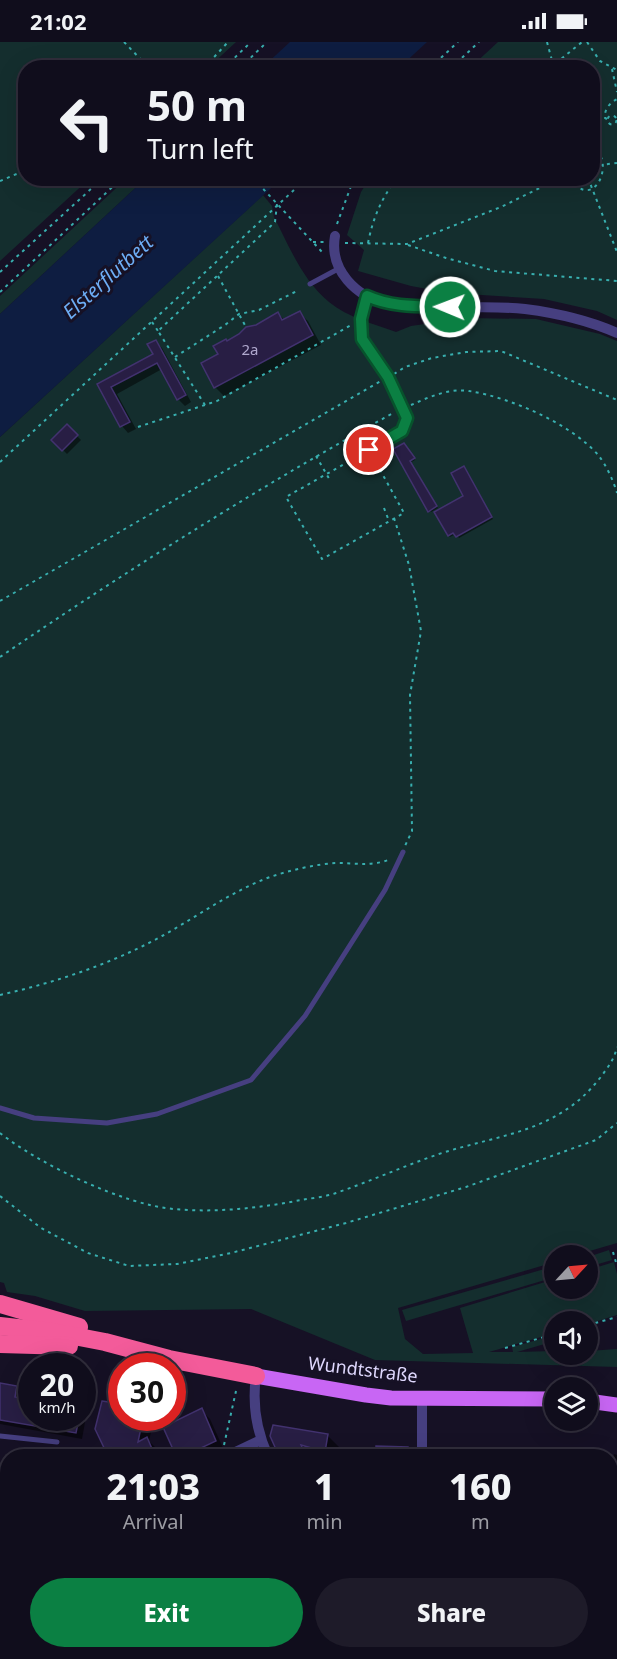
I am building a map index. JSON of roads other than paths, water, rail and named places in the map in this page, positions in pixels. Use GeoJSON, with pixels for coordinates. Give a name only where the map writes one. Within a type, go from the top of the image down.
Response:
{"type":"FeatureCollection","features":[{"type":"Feature","properties":{"kind":"highway"},"geometry":{"type":"LineString","coordinates":[[0,1304],[116,1336],[155,1353]]}},
{"type":"Feature","properties":{"kind":"highway","name":"Wundtstraße"},"geometry":{"type":"LineString","coordinates":[[0,1326],[53,1332],[146,1353]]}},
{"type":"Feature","properties":{"kind":"highway","name":"Wundtstraße"},"geometry":{"type":"LineString","coordinates":[[0,1326],[69,1346],[110,1353]]}},
{"type":"Feature","properties":{"kind":"highway"},"geometry":{"type":"LineString","coordinates":[[0,1344],[69,1346]]}},
{"type":"Feature","properties":{"kind":"highway","name":"Wundtstraße"},"geometry":{"type":"LineString","coordinates":[[186,1362],[256,1376]]}},
{"type":"Feature","properties":{"kind":"main road","name":"Wundtstraße"},"geometry":{"type":"LineString","coordinates":[[256,1376],[366,1395],[544,1399]]}},
{"type":"Feature","properties":{"kind":"main road"},"geometry":{"type":"LineString","coordinates":[[598,1402],[617,1405]]}},
{"type":"Feature","properties":{"kind":"street"},"geometry":{"type":"LineString","coordinates":[[335,239],[338,269],[351,284],[367,296],[387,303],[407,306],[493,307],[550,312],[583,320],[617,333]]}},
{"type":"Feature","properties":{"kind":"street"},"geometry":{"type":"LineString","coordinates":[[256,1376],[253,1394],[256,1426],[265,1449]]}},
{"type":"Feature","properties":{"kind":"street"},"geometry":{"type":"LineString","coordinates":[[422,1398],[423,1449]]}},
{"type":"Feature","properties":{"kind":"street"},"geometry":{"type":"LineString","coordinates":[[242,1449],[261,1440]]}},
{"type":"Feature","properties":{"kind":"lane"},"geometry":{"type":"LineString","coordinates":[[310,284],[338,269]]}},
{"type":"Feature","properties":{"kind":"lane"},"geometry":{"type":"LineString","coordinates":[[367,296],[361,319],[362,339],[388,377],[407,418],[402,431],[369,450]]}},
{"type":"Feature","properties":{"kind":"lane"},"geometry":{"type":"LineString","coordinates":[[0,1108],[34,1118],[106,1123],[158,1114],[251,1080],[305,1016],[386,890],[403,852]]}},
{"type":"Feature","properties":{"kind":"lane"},"geometry":{"type":"LineString","coordinates":[[0,1436],[57,1442]]}},
{"type":"Feature","properties":{"kind":"water"},"geometry":{"type":"Polygon","coordinates":[[[290,42],[427,42],[408,60],[271,60],[290,42]]]}},
{"type":"Feature","properties":{"kind":"water","name":"Elsterflutbett"},"geometry":{"type":"Polygon","coordinates":[[[137,186],[273,186],[0,437],[0,314],[137,186]]]}}]}
